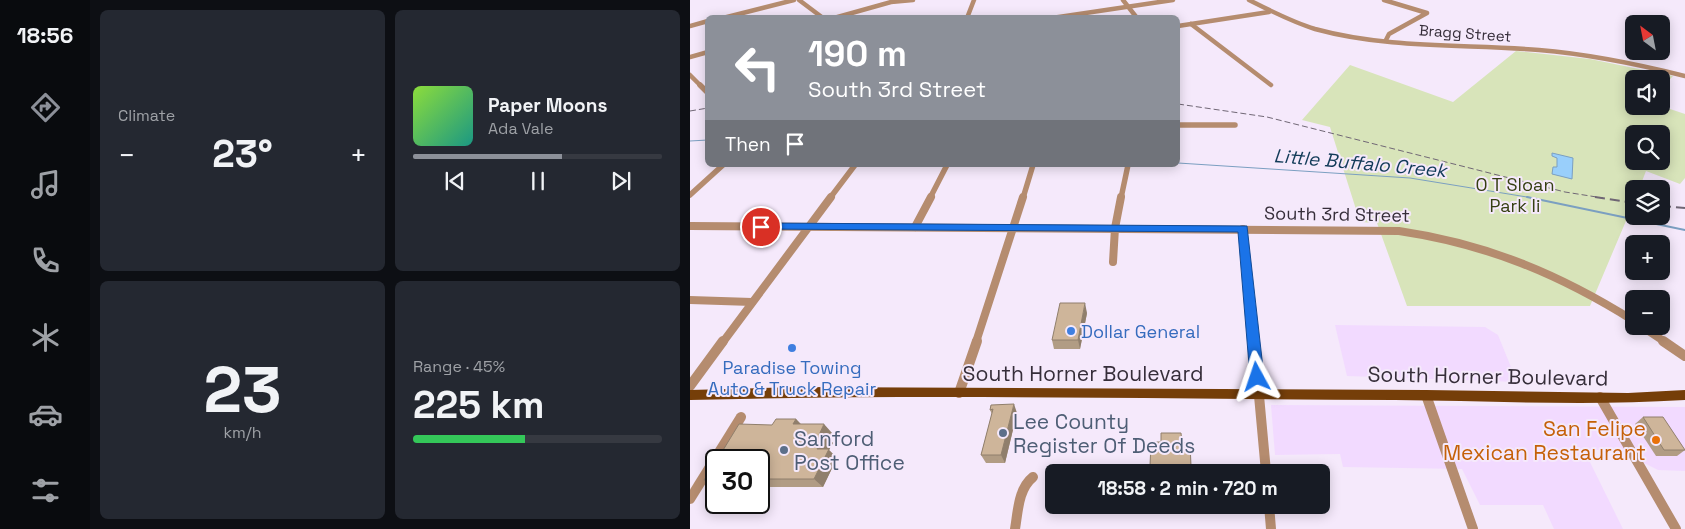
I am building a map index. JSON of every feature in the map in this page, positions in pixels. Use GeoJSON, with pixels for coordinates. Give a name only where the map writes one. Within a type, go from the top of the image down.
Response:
{"type":"FeatureCollection","features":[{"type":"Feature","properties":{"kind":"main road","name":"South Horner Boulevard"},"geometry":{"type":"LineString","coordinates":[[690,395],[798,392],[1426,395],[1600,398],[1685,395]]}},
{"type":"Feature","properties":{"kind":"street"},"geometry":{"type":"LineString","coordinates":[[735,15],[794,0]]}},
{"type":"Feature","properties":{"kind":"street"},"geometry":{"type":"LineString","coordinates":[[799,0],[819,15]]}},
{"type":"Feature","properties":{"kind":"street"},"geometry":{"type":"LineString","coordinates":[[845,15],[891,2],[912,0]]}},
{"type":"Feature","properties":{"kind":"street"},"geometry":{"type":"LineString","coordinates":[[968,15],[974,0]]}},
{"type":"Feature","properties":{"kind":"street"},"geometry":{"type":"LineString","coordinates":[[1123,0],[1135,15]]}},
{"type":"Feature","properties":{"kind":"street"},"geometry":{"type":"LineString","coordinates":[[1071,15],[1173,0]]}},
{"type":"Feature","properties":{"kind":"street","name":"Bragg Street"},"geometry":{"type":"LineString","coordinates":[[1249,0],[1270,12],[1313,28],[1386,40],[1569,53],[1628,62],[1685,76]]}},
{"type":"Feature","properties":{"kind":"street"},"geometry":{"type":"LineString","coordinates":[[1384,0],[1424,10],[1427,14],[1389,34],[1386,40]]}},
{"type":"Feature","properties":{"kind":"street"},"geometry":{"type":"LineString","coordinates":[[1402,4],[1407,2]]}},
{"type":"Feature","properties":{"kind":"street"},"geometry":{"type":"LineString","coordinates":[[1180,26],[1270,12]]}},
{"type":"Feature","properties":{"kind":"street"},"geometry":{"type":"LineString","coordinates":[[690,26],[705,22]]}},
{"type":"Feature","properties":{"kind":"street"},"geometry":{"type":"LineString","coordinates":[[1191,24],[1271,85]]}},
{"type":"Feature","properties":{"kind":"street"},"geometry":{"type":"LineString","coordinates":[[690,57],[705,53]]}},
{"type":"Feature","properties":{"kind":"street"},"geometry":{"type":"LineString","coordinates":[[690,75],[705,91]]}},
{"type":"Feature","properties":{"kind":"street"},"geometry":{"type":"LineString","coordinates":[[1180,125],[1235,125]]}},
{"type":"Feature","properties":{"kind":"street"},"geometry":{"type":"LineString","coordinates":[[690,195],[721,167]]}},
{"type":"Feature","properties":{"kind":"street"},"geometry":{"type":"LineString","coordinates":[[690,386],[854,167]]}},
{"type":"Feature","properties":{"kind":"street"},"geometry":{"type":"LineString","coordinates":[[915,227],[946,167]]}},
{"type":"Feature","properties":{"kind":"street"},"geometry":{"type":"LineString","coordinates":[[959,393],[1032,167]]}},
{"type":"Feature","properties":{"kind":"street"},"geometry":{"type":"LineString","coordinates":[[1112,262],[1115,228],[1128,167]]}},
{"type":"Feature","properties":{"kind":"street","name":"South 3rd Street"},"geometry":{"type":"LineString","coordinates":[[690,226],[1243,228],[1385,230],[1419,233],[1450,239],[1500,253],[1550,273],[1625,316]]}},
{"type":"Feature","properties":{"kind":"street"},"geometry":{"type":"LineString","coordinates":[[1243,228],[1265,464]]}},
{"type":"Feature","properties":{"kind":"street"},"geometry":{"type":"LineString","coordinates":[[690,300],[752,302]]}},
{"type":"Feature","properties":{"kind":"street"},"geometry":{"type":"LineString","coordinates":[[1654,335],[1685,356]]}},
{"type":"Feature","properties":{"kind":"street"},"geometry":{"type":"LineString","coordinates":[[1426,395],[1473,529]]}},
{"type":"Feature","properties":{"kind":"street"},"geometry":{"type":"LineString","coordinates":[[1600,398],[1676,529]]}},
{"type":"Feature","properties":{"kind":"street"},"geometry":{"type":"LineString","coordinates":[[690,499],[741,417]]}},
{"type":"Feature","properties":{"kind":"street"},"geometry":{"type":"LineString","coordinates":[[1015,529],[1023,488],[1028,480],[1033,478]]}},
{"type":"Feature","properties":{"kind":"street"},"geometry":{"type":"LineString","coordinates":[[1270,514],[1271,529]]}},
{"type":"Feature","properties":{"kind":"shaded area"},"geometry":{"type":"Polygon","coordinates":[[[1335,325],[1485,327],[1498,335],[1517,382],[1347,376],[1335,325]]]}},
{"type":"Feature","properties":{"kind":"shaded area"},"geometry":{"type":"Polygon","coordinates":[[[1271,405],[1685,407],[1685,471],[1658,470],[1618,450],[1584,450],[1623,529],[1554,529],[1543,505],[1480,505],[1462,469],[1343,467],[1340,454],[1275,455],[1271,405]]]}},
{"type":"Feature","properties":{"kind":"green space","name":"O T Sloan Park Ii"},"geometry":{"type":"Polygon","coordinates":[[[1516,51],[1590,59],[1644,70],[1625,70],[1625,115],[1670,115],[1670,109],[1685,114],[1685,178],[1680,184],[1646,171],[1642,180],[1625,180],[1625,223],[1590,306],[1407,306],[1377,223],[1360,222],[1330,127],[1302,120],[1350,65],[1453,102],[1516,51]]]}},
{"type":"Feature","properties":{"kind":"water"},"geometry":{"type":"Polygon","coordinates":[[[1552,153],[1573,158],[1572,179],[1552,174],[1553,167],[1557,167],[1557,158],[1552,156],[1552,153]]]}},
{"type":"Feature","properties":{"kind":"building","name":"Dollar General"},"geometry":{"type":"Polygon","coordinates":[[[1060,303],[1085,303],[1078,340],[1052,340],[1060,303]]]}},
{"type":"Feature","properties":{"kind":"building"},"geometry":{"type":"Polygon","coordinates":[[[1014,404],[1001,455],[981,455],[993,409],[990,410],[991,405],[1014,404]]]}},
{"type":"Feature","properties":{"kind":"building"},"geometry":{"type":"Polygon","coordinates":[[[1643,417],[1663,417],[1685,450],[1664,450],[1643,417]]]}},
{"type":"Feature","properties":{"kind":"building","name":"Sanford Post Office"},"geometry":{"type":"Polygon","coordinates":[[[776,419],[796,419],[793,424],[824,424],[819,435],[825,435],[817,449],[829,449],[814,479],[770,479],[770,449],[724,449],[739,424],[772,425],[776,419]]]}},
{"type":"Feature","properties":{"kind":"building"},"geometry":{"type":"Polygon","coordinates":[[[1161,433],[1181,433],[1182,443],[1190,443],[1191,464],[1150,464],[1151,442],[1161,442],[1161,433]]]}},
{"type":"Feature","properties":{"kind":"waterway","name":"Little Buffalo Creek"},"geometry":{"type":"LineString","coordinates":[[690,141],[705,140]]}},
{"type":"Feature","properties":{"kind":"waterway","name":"Little Buffalo Creek"},"geometry":{"type":"LineString","coordinates":[[1180,163],[1410,178],[1528,197]]}},
{"type":"Feature","properties":{"kind":"waterway","name":"Little Buffalo Creek"},"geometry":{"type":"LineString","coordinates":[[1528,197],[1533,198]]}},
{"type":"Feature","properties":{"kind":"waterway","name":"Little Buffalo Creek"},"geometry":{"type":"LineString","coordinates":[[1528,197],[1685,230]]}},
{"type":"Feature","properties":{"kind":"railway"},"geometry":{"type":"LineString","coordinates":[[1180,104],[1267,117],[1565,192],[1603,198]]}},
{"type":"Feature","properties":{"kind":"railway"},"geometry":{"type":"LineString","coordinates":[[690,111],[705,108]]}},
{"type":"Feature","properties":{"kind":"railway"},"geometry":{"type":"LineString","coordinates":[[1595,197],[1625,202]]}},
{"type":"Feature","properties":{"kind":"railway"},"geometry":{"type":"LineString","coordinates":[[1670,207],[1685,208]]}},
{"type":"Feature","properties":{"kind":"place","name":"Dollar General"},"geometry":{"type":"Point","coordinates":[1071,331]}},
{"type":"Feature","properties":{"kind":"place","name":"Paradise Towing Auto & Truck Repair"},"geometry":{"type":"Point","coordinates":[792,348]}},
{"type":"Feature","properties":{"kind":"place","name":"Lee County Register Of Deeds"},"geometry":{"type":"Point","coordinates":[1003,433]}},
{"type":"Feature","properties":{"kind":"place","name":"San Felipe Mexican Restaurant"},"geometry":{"type":"Point","coordinates":[1656,440]}},
{"type":"Feature","properties":{"kind":"place","name":"Sanford Post Office"},"geometry":{"type":"Point","coordinates":[784,450]}},
{"type":"Feature","properties":{"kind":"route"},"geometry":{"type":"LineString","coordinates":[[761,227],[1243,228],[1257,377]]}}]}
